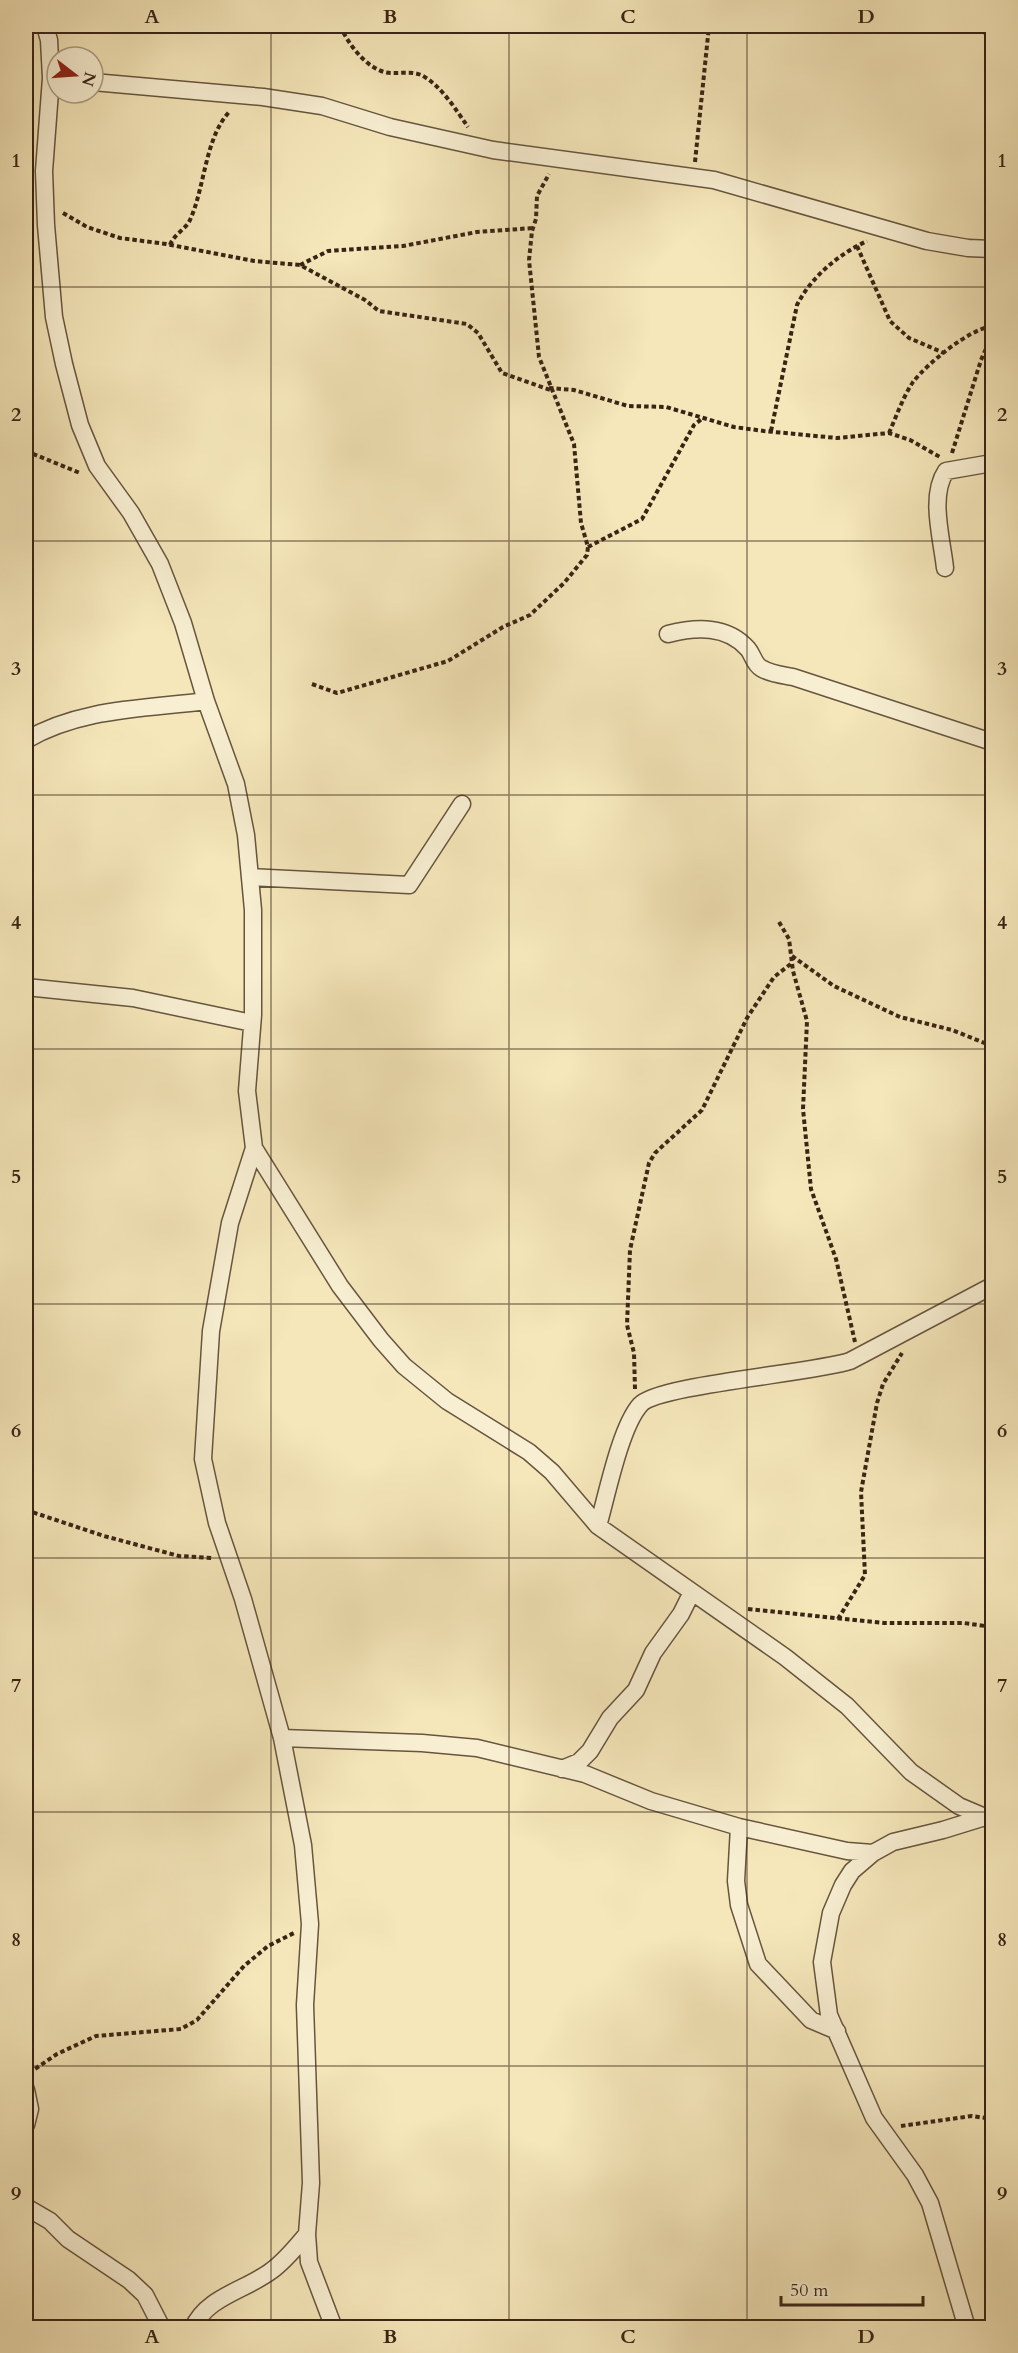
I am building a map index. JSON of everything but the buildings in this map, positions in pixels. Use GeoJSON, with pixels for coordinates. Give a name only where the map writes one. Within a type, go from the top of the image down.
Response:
{"type":"FeatureCollection","features":[{"type":"Feature","properties":{"kind":"street"},"geometry":{"type":"LineString","coordinates":[[45,26],[50,45]]}},
{"type":"Feature","properties":{"kind":"street"},"geometry":{"type":"LineString","coordinates":[[988,26],[993,27]]}},
{"type":"Feature","properties":{"kind":"street"},"geometry":{"type":"LineString","coordinates":[[105,83],[245,95],[322,106],[390,127],[482,148],[714,180],[927,241],[968,248],[993,249]]}},
{"type":"Feature","properties":{"kind":"street"},"geometry":{"type":"LineString","coordinates":[[51,105],[44,171],[45,202],[54,317],[64,364],[80,425],[97,466],[131,513],[160,564],[183,623],[206,701],[236,784],[251,877],[252,1023],[247,1091],[254,1148],[230,1223],[211,1330],[203,1459],[217,1523],[282,1738],[303,1845],[310,1924],[305,2005],[311,2183],[307,2234],[309,2262],[334,2328]]}},
{"type":"Feature","properties":{"kind":"street"},"geometry":{"type":"LineString","coordinates":[[945,568],[938,511],[940,480],[946,471],[993,463]]}},
{"type":"Feature","properties":{"kind":"street"},"geometry":{"type":"LineString","coordinates":[[668,634],[697,628],[729,634],[741,641],[762,669],[993,742]]}},
{"type":"Feature","properties":{"kind":"street"},"geometry":{"type":"LineString","coordinates":[[26,740],[61,724],[110,710],[206,701]]}},
{"type":"Feature","properties":{"kind":"street"},"geometry":{"type":"LineString","coordinates":[[251,877],[409,885],[462,804]]}},
{"type":"Feature","properties":{"kind":"street"},"geometry":{"type":"LineString","coordinates":[[26,987],[133,998],[252,1023]]}},
{"type":"Feature","properties":{"kind":"street"},"geometry":{"type":"LineString","coordinates":[[254,1148],[340,1286],[396,1357],[447,1401],[529,1452],[552,1472],[598,1526],[785,1657],[847,1706],[911,1772],[959,1806],[989,1819]]}},
{"type":"Feature","properties":{"kind":"street"},"geometry":{"type":"LineString","coordinates":[[598,1526],[626,1432],[641,1404],[660,1395],[741,1379],[831,1367],[857,1358],[993,1286]]}},
{"type":"Feature","properties":{"kind":"street"},"geometry":{"type":"LineString","coordinates":[[562,1769],[579,1762],[590,1751],[610,1718],[636,1690],[653,1653],[681,1614],[692,1592]]}},
{"type":"Feature","properties":{"kind":"street"},"geometry":{"type":"LineString","coordinates":[[282,1738],[422,1743],[477,1748],[585,1774],[651,1801],[739,1827],[847,1851],[873,1853]]}},
{"type":"Feature","properties":{"kind":"street"},"geometry":{"type":"LineString","coordinates":[[967,2328],[930,2203],[915,2175],[881,2129],[863,2096],[829,2015],[822,1980],[825,1938],[831,1913],[852,1871],[873,1853],[902,1839],[989,1819]]}},
{"type":"Feature","properties":{"kind":"street"},"geometry":{"type":"LineString","coordinates":[[739,1827],[736,1881],[739,1905],[758,1964],[811,2020],[837,2031]]}},
{"type":"Feature","properties":{"kind":"street"},"geometry":{"type":"LineString","coordinates":[[26,2091],[30,2109],[26,2125]]}},
{"type":"Feature","properties":{"kind":"street"},"geometry":{"type":"LineString","coordinates":[[26,2206],[50,2221],[68,2239],[129,2280],[145,2295],[162,2328]]}},
{"type":"Feature","properties":{"kind":"street"},"geometry":{"type":"LineString","coordinates":[[193,2328],[198,2317],[215,2302],[270,2272],[307,2234]]}},
{"type":"Feature","properties":{"kind":"path"},"geometry":{"type":"LineString","coordinates":[[340,26],[357,53],[384,72],[425,77],[453,105],[482,148]]}},
{"type":"Feature","properties":{"kind":"path"},"geometry":{"type":"LineString","coordinates":[[694,177],[710,26]]}},
{"type":"Feature","properties":{"kind":"path"},"geometry":{"type":"LineString","coordinates":[[170,245],[190,220],[222,119],[245,95]]}},
{"type":"Feature","properties":{"kind":"path"},"geometry":{"type":"LineString","coordinates":[[312,684],[337,693],[448,661],[540,607],[584,561],[588,547],[581,523],[574,444],[539,357],[528,260],[536,219],[537,196],[554,159]]}},
{"type":"Feature","properties":{"kind":"path"},"geometry":{"type":"LineString","coordinates":[[45,202],[102,232],[135,241],[170,245],[254,261],[300,265],[365,300],[379,311],[472,326],[502,373],[550,389],[574,390],[628,406],[666,407],[734,427],[837,438],[889,433],[910,440],[950,461],[981,360],[993,335]]}},
{"type":"Feature","properties":{"kind":"path"},"geometry":{"type":"LineString","coordinates":[[300,265],[328,251],[402,246],[477,232],[533,228]]}},
{"type":"Feature","properties":{"kind":"path"},"geometry":{"type":"LineString","coordinates":[[771,431],[797,305],[828,266],[857,246],[890,230]]}},
{"type":"Feature","properties":{"kind":"path"},"geometry":{"type":"LineString","coordinates":[[857,246],[890,321],[909,338],[944,352]]}},
{"type":"Feature","properties":{"kind":"path"},"geometry":{"type":"LineString","coordinates":[[889,433],[913,383],[944,352],[966,338],[993,326]]}},
{"type":"Feature","properties":{"kind":"path"},"geometry":{"type":"LineString","coordinates":[[588,547],[642,519],[694,425],[704,417]]}},
{"type":"Feature","properties":{"kind":"path"},"geometry":{"type":"LineString","coordinates":[[26,451],[110,483]]}},
{"type":"Feature","properties":{"kind":"path"},"geometry":{"type":"LineString","coordinates":[[779,922],[789,939],[792,963],[807,1022],[803,1109],[811,1189],[836,1259],[853,1327],[857,1358]]}},
{"type":"Feature","properties":{"kind":"path"},"geometry":{"type":"LineString","coordinates":[[792,956],[834,986],[900,1017],[952,1030],[993,1046]]}},
{"type":"Feature","properties":{"kind":"path"},"geometry":{"type":"LineString","coordinates":[[634,1415],[634,1353],[627,1325],[630,1250],[649,1162],[702,1110],[747,1018],[774,977],[792,963]]}},
{"type":"Feature","properties":{"kind":"path"},"geometry":{"type":"LineString","coordinates":[[838,1619],[865,1575],[861,1491],[877,1403],[883,1384],[919,1327]]}},
{"type":"Feature","properties":{"kind":"path"},"geometry":{"type":"LineString","coordinates":[[26,1510],[83,1530],[179,1556],[196,1559],[228,1556]]}},
{"type":"Feature","properties":{"kind":"path"},"geometry":{"type":"LineString","coordinates":[[742,1608],[884,1623],[964,1623],[993,1627]]}},
{"type":"Feature","properties":{"kind":"path"},"geometry":{"type":"LineString","coordinates":[[26,2075],[57,2054],[96,2036],[181,2030],[197,2020],[244,1966],[268,1946],[310,1924]]}},
{"type":"Feature","properties":{"kind":"path"},"geometry":{"type":"LineString","coordinates":[[881,2129],[972,2116],[993,2119]]}}]}
